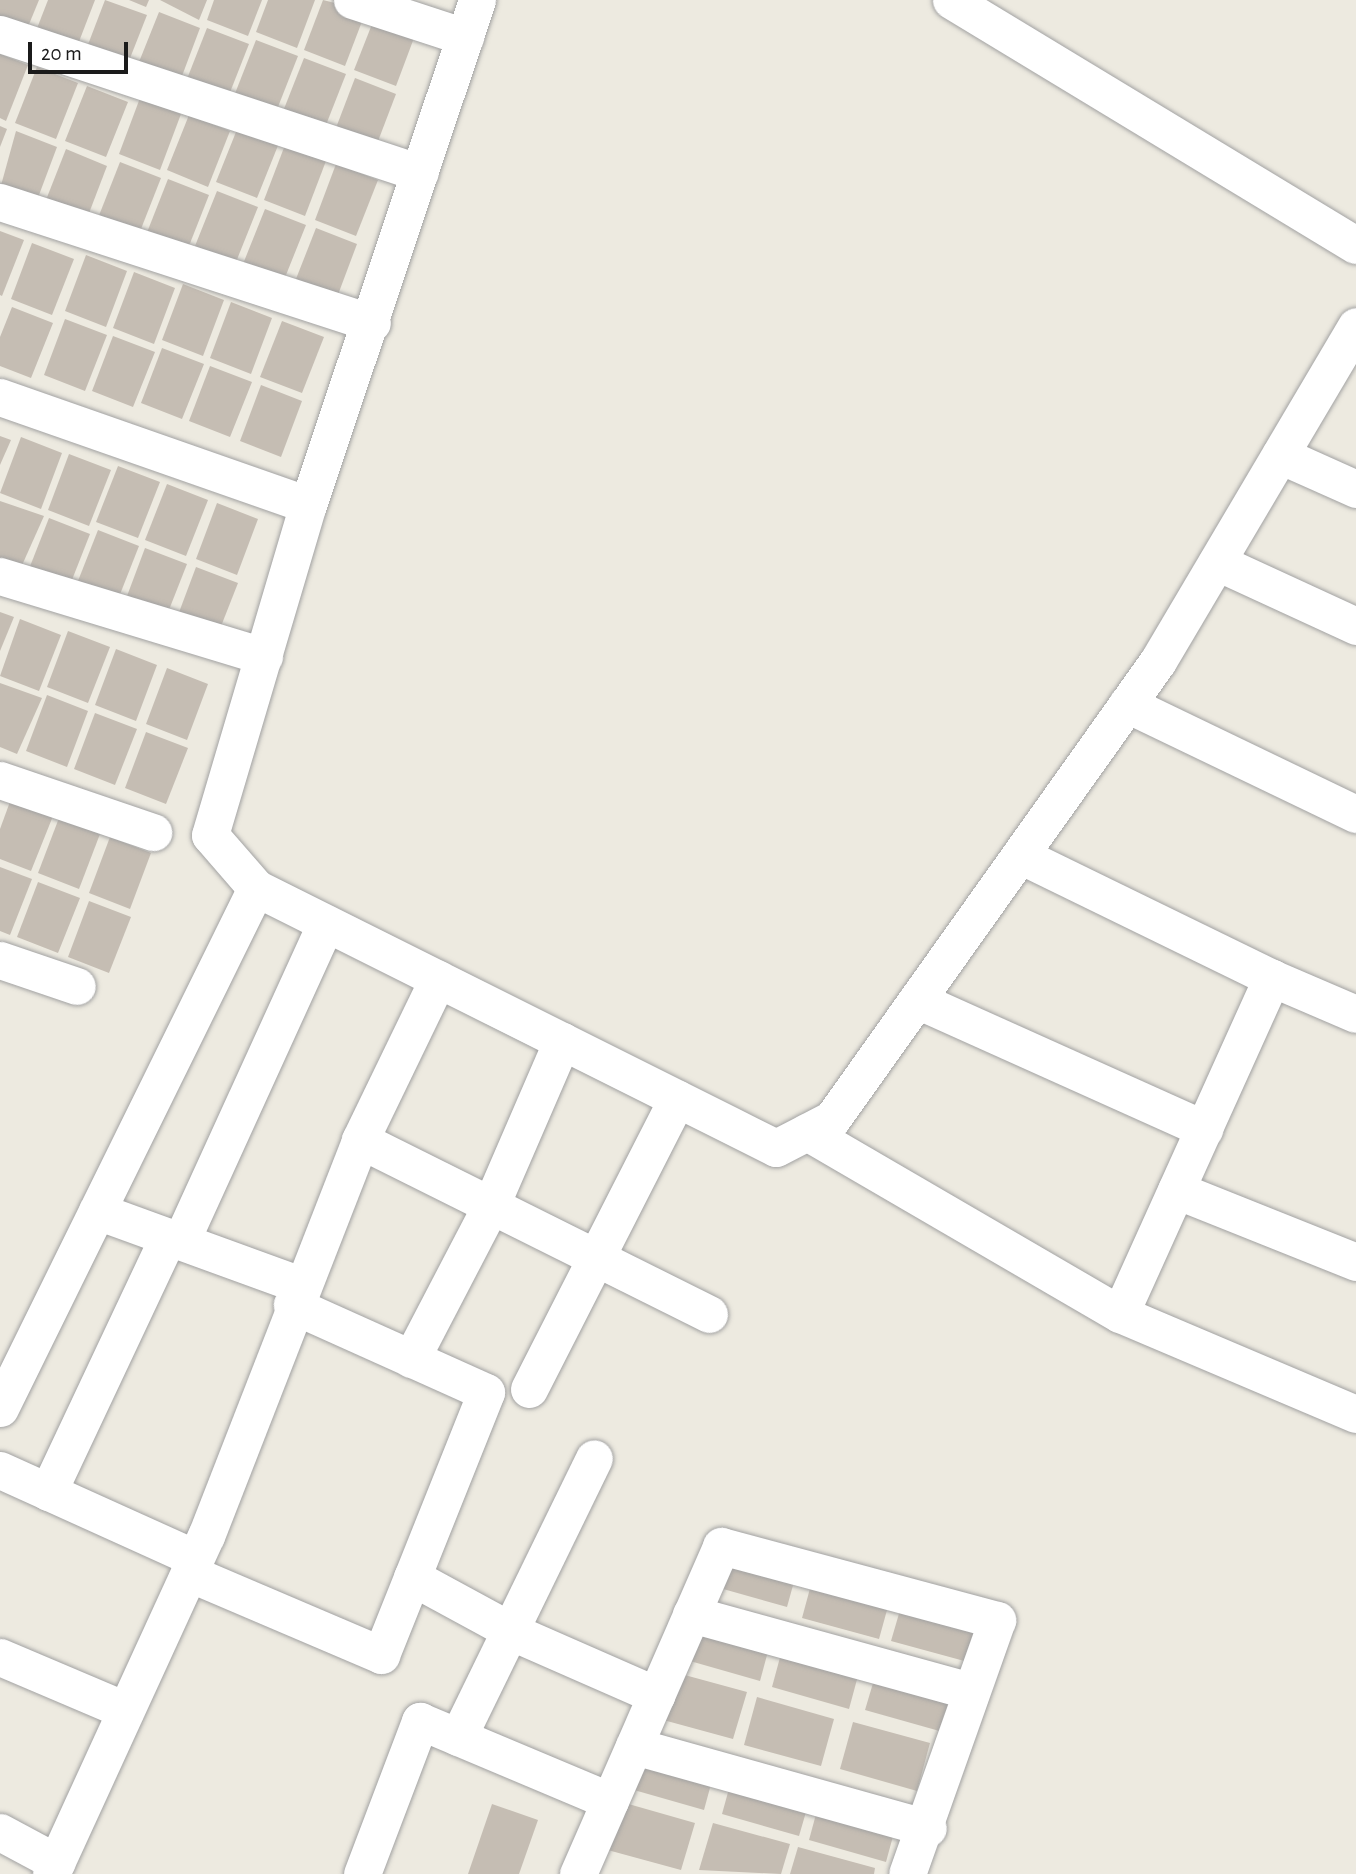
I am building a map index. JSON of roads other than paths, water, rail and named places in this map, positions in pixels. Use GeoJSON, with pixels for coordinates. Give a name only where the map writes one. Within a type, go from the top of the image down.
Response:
{"type":"FeatureCollection","features":[{"type":"Feature","properties":{"kind":"street"},"geometry":{"type":"LineString","coordinates":[[352,0],[465,37]]}},
{"type":"Feature","properties":{"kind":"street"},"geometry":{"type":"LineString","coordinates":[[477,0],[372,323],[308,505],[210,835],[256,888],[776,1148],[832,1119],[1127,704],[1217,562],[1280,455],[1350,348]]}},
{"type":"Feature","properties":{"kind":"street"},"geometry":{"type":"LineString","coordinates":[[951,0],[1356,245]]}},
{"type":"Feature","properties":{"kind":"street"},"geometry":{"type":"LineString","coordinates":[[0,34],[420,173]]}},
{"type":"Feature","properties":{"kind":"street"},"geometry":{"type":"LineString","coordinates":[[0,202],[372,323]]}},
{"type":"Feature","properties":{"kind":"street"},"geometry":{"type":"LineString","coordinates":[[0,397],[308,505]]}},
{"type":"Feature","properties":{"kind":"street"},"geometry":{"type":"LineString","coordinates":[[1280,455],[1356,489]]}},
{"type":"Feature","properties":{"kind":"street"},"geometry":{"type":"LineString","coordinates":[[1217,562],[1356,626]]}},
{"type":"Feature","properties":{"kind":"street"},"geometry":{"type":"LineString","coordinates":[[0,576],[264,656]]}},
{"type":"Feature","properties":{"kind":"street"},"geometry":{"type":"LineString","coordinates":[[1127,704],[1356,814]]}},
{"type":"Feature","properties":{"kind":"street"},"geometry":{"type":"LineString","coordinates":[[0,780],[153,832]]}},
{"type":"Feature","properties":{"kind":"street"},"geometry":{"type":"LineString","coordinates":[[1020,855],[1272,978],[1356,1014]]}},
{"type":"Feature","properties":{"kind":"street"},"geometry":{"type":"LineString","coordinates":[[0,1408],[256,888]]}},
{"type":"Feature","properties":{"kind":"street"},"geometry":{"type":"LineString","coordinates":[[48,1492],[175,1239],[326,923]]}},
{"type":"Feature","properties":{"kind":"street"},"geometry":{"type":"LineString","coordinates":[[0,960],[77,986]]}},
{"type":"Feature","properties":{"kind":"street"},"geometry":{"type":"LineString","coordinates":[[1120,1314],[1272,978]]}},
{"type":"Feature","properties":{"kind":"street"},"geometry":{"type":"LineString","coordinates":[[0,1832],[53,1868],[192,1566],[296,1295],[360,1140],[438,979]]}},
{"type":"Feature","properties":{"kind":"street"},"geometry":{"type":"LineString","coordinates":[[917,1000],[1204,1129]]}},
{"type":"Feature","properties":{"kind":"street"},"geometry":{"type":"LineString","coordinates":[[411,1359],[491,1205],[562,1041]]}},
{"type":"Feature","properties":{"kind":"street"},"geometry":{"type":"LineString","coordinates":[[529,1390],[599,1259],[677,1099]]}},
{"type":"Feature","properties":{"kind":"street"},"geometry":{"type":"LineString","coordinates":[[807,1132],[1120,1314],[1356,1413]]}},
{"type":"Feature","properties":{"kind":"street"},"geometry":{"type":"LineString","coordinates":[[360,1140],[709,1314]]}},
{"type":"Feature","properties":{"kind":"street"},"geometry":{"type":"LineString","coordinates":[[1176,1190],[1356,1262]]}},
{"type":"Feature","properties":{"kind":"street"},"geometry":{"type":"LineString","coordinates":[[0,1470],[192,1566],[381,1655],[486,1392],[411,1359],[296,1295],[175,1239],[97,1211]]}},
{"type":"Feature","properties":{"kind":"street"},"geometry":{"type":"LineString","coordinates":[[458,1737],[594,1458]]}},
{"type":"Feature","properties":{"kind":"street"},"geometry":{"type":"LineString","coordinates":[[579,1874],[721,1546],[997,1620],[971,1691],[928,1828],[907,1874]]}},
{"type":"Feature","properties":{"kind":"street"},"geometry":{"type":"LineString","coordinates":[[412,1577],[509,1630],[656,1695]]}},
{"type":"Feature","properties":{"kind":"street"},"geometry":{"type":"LineString","coordinates":[[691,1614],[971,1691]]}},
{"type":"Feature","properties":{"kind":"street"},"geometry":{"type":"LineString","coordinates":[[0,1657],[125,1710]]}},
{"type":"Feature","properties":{"kind":"street"},"geometry":{"type":"LineString","coordinates":[[362,1874],[421,1721],[610,1801]]}},
{"type":"Feature","properties":{"kind":"street"},"geometry":{"type":"LineString","coordinates":[[634,1746],[928,1828]]}}]}
